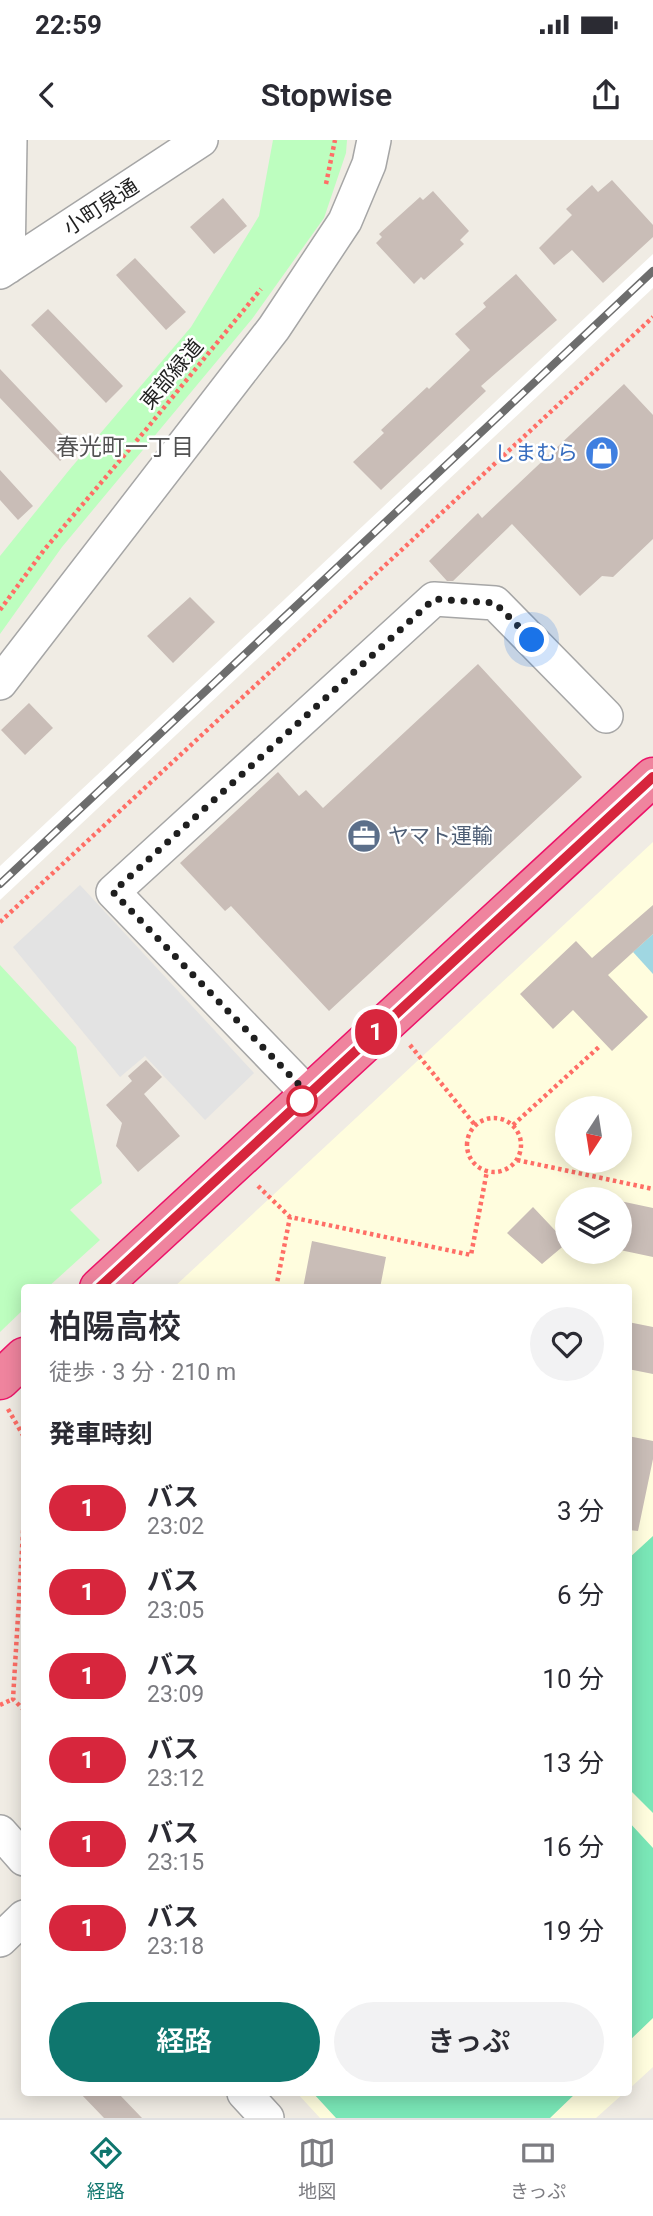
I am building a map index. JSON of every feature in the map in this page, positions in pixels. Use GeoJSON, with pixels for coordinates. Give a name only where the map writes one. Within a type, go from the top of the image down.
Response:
{"type":"FeatureCollection","features":[{"type":"Feature","properties":{"kind":"highway"},"geometry":{"type":"LineString","coordinates":[[103,1284],[652,779]]}},
{"type":"Feature","properties":{"kind":"highway"},"geometry":{"type":"LineString","coordinates":[[3,1392],[21,1362]]}},
{"type":"Feature","properties":{"kind":"street"},"geometry":{"type":"LineString","coordinates":[[4,270],[10,140]]}},
{"type":"Feature","properties":{"kind":"street","name":"小町泉通"},"geometry":{"type":"LineString","coordinates":[[4,270],[201,140]]}},
{"type":"Feature","properties":{"kind":"street"},"geometry":{"type":"LineString","coordinates":[[0,682],[274,328],[345,220],[369,164],[374,140]]}},
{"type":"Feature","properties":{"kind":"street"},"geometry":{"type":"LineString","coordinates":[[309,1095],[113,892],[434,599],[495,603],[606,716]]}},
{"type":"Feature","properties":{"kind":"street"},"geometry":{"type":"LineString","coordinates":[[0,1832],[21,1855]]}},
{"type":"Feature","properties":{"kind":"street"},"geometry":{"type":"LineString","coordinates":[[0,1940],[21,1920]]}},
{"type":"Feature","properties":{"kind":"street"},"geometry":{"type":"LineString","coordinates":[[247,2096],[267,2118]]}},
{"type":"Feature","properties":{"kind":"path"},"geometry":{"type":"LineString","coordinates":[[324,190],[335,140]]}},
{"type":"Feature","properties":{"kind":"path","name":"東部緑道"},"geometry":{"type":"LineString","coordinates":[[0,610],[44,550],[264,285]]}},
{"type":"Feature","properties":{"kind":"path"},"geometry":{"type":"LineString","coordinates":[[0,922],[653,317]]}},
{"type":"Feature","properties":{"kind":"path"},"geometry":{"type":"LineString","coordinates":[[387,1022],[421,1058],[475,1125]]}},
{"type":"Feature","properties":{"kind":"path"},"geometry":{"type":"LineString","coordinates":[[513,1125],[600,1046]]}},
{"type":"Feature","properties":{"kind":"path"},"geometry":{"type":"LineString","coordinates":[[499,1117],[517,1129],[522,1150],[510,1168],[500,1172],[487,1171],[471,1160],[467,1139],[475,1125],[488,1118],[499,1117]]}},
{"type":"Feature","properties":{"kind":"path"},"geometry":{"type":"LineString","coordinates":[[517,1160],[653,1189]]}},
{"type":"Feature","properties":{"kind":"path"},"geometry":{"type":"LineString","coordinates":[[235,1163],[290,1217],[471,1255],[487,1171]]}},
{"type":"Feature","properties":{"kind":"path"},"geometry":{"type":"LineString","coordinates":[[277,1284],[290,1217]]}},
{"type":"Feature","properties":{"kind":"path"},"geometry":{"type":"LineString","coordinates":[[3,1392],[21,1431]]}},
{"type":"Feature","properties":{"kind":"path"},"geometry":{"type":"LineString","coordinates":[[21,1566],[13,1699],[21,1707]]}},
{"type":"Feature","properties":{"kind":"path"},"geometry":{"type":"LineString","coordinates":[[0,1705],[13,1699]]}},
{"type":"Feature","properties":{"kind":"shaded area"},"geometry":{"type":"Polygon","coordinates":[[[653,842],[653,2067],[632,2086],[632,1284],[177,1284],[653,842]]]}},
{"type":"Feature","properties":{"kind":"shaded area"},"geometry":{"type":"Polygon","coordinates":[[[80,885],[254,1073],[205,1120],[145,1056],[120,1077],[13,947],[80,885]]]}},
{"type":"Feature","properties":{"kind":"shaded area"},"geometry":{"type":"Polygon","coordinates":[[[300,2096],[621,2096],[596,2118],[320,2118],[300,2096]]]}},
{"type":"Feature","properties":{"kind":"green space"},"geometry":{"type":"Polygon","coordinates":[[[273,140],[347,140],[346,153],[324,218],[252,319],[62,547],[0,634],[0,556],[191,327],[259,216],[273,140]]]}},
{"type":"Feature","properties":{"kind":"green space"},"geometry":{"type":"Polygon","coordinates":[[[0,965],[76,1047],[102,1183],[70,1210],[100,1240],[51,1284],[21,1284],[21,1312],[0,1332],[0,965]]]}},
{"type":"Feature","properties":{"kind":"green space"},"geometry":{"type":"Polygon","coordinates":[[[653,1536],[653,1813],[632,1792],[632,1555],[653,1536]]]}},
{"type":"Feature","properties":{"kind":"green space"},"geometry":{"type":"Polygon","coordinates":[[[632,1825],[653,1848],[653,2018],[632,2038],[632,1825]]]}},
{"type":"Feature","properties":{"kind":"green space"},"geometry":{"type":"Polygon","coordinates":[[[316,2096],[573,2096],[550,2118],[336,2118],[316,2096]]]}},
{"type":"Feature","properties":{"kind":"water"},"geometry":{"type":"Polygon","coordinates":[[[653,934],[653,974],[633,952],[653,934]]]}},
{"type":"Feature","properties":{"kind":"pier"},"geometry":{"type":"Polygon","coordinates":[[[653,254],[653,288],[0,900],[0,866],[653,254]]]}},
{"type":"Feature","properties":{"kind":"building"},"geometry":{"type":"Polygon","coordinates":[[[612,180],[653,225],[653,237],[603,283],[572,250],[554,265],[539,248],[572,215],[566,209],[592,185],[598,192],[612,180]]]}},
{"type":"Feature","properties":{"kind":"building"},"geometry":{"type":"Polygon","coordinates":[[[433,191],[469,231],[460,240],[464,244],[424,280],[421,277],[414,284],[376,243],[382,237],[379,234],[420,197],[423,200],[433,191]]]}},
{"type":"Feature","properties":{"kind":"building"},"geometry":{"type":"Polygon","coordinates":[[[223,198],[247,226],[214,254],[190,227],[223,198]]]}},
{"type":"Feature","properties":{"kind":"building"},"geometry":{"type":"Polygon","coordinates":[[[135,258],[186,312],[166,330],[116,275],[135,258]]]}},
{"type":"Feature","properties":{"kind":"building"},"geometry":{"type":"Polygon","coordinates":[[[516,274],[557,320],[481,386],[486,391],[381,490],[353,462],[384,433],[381,430],[470,350],[455,334],[486,307],[483,303],[516,274]]]}},
{"type":"Feature","properties":{"kind":"building"},"geometry":{"type":"Polygon","coordinates":[[[48,309],[123,386],[106,403],[31,325],[48,309]]]}},
{"type":"Feature","properties":{"kind":"building"},"geometry":{"type":"Polygon","coordinates":[[[0,369],[75,448],[60,461],[0,398],[0,369]]]}},
{"type":"Feature","properties":{"kind":"building","name":"しまむら"},"geometry":{"type":"Polygon","coordinates":[[[624,384],[653,415],[653,539],[613,577],[602,576],[580,596],[512,524],[453,581],[447,581],[429,561],[478,513],[482,518],[624,384]]]}},
{"type":"Feature","properties":{"kind":"building"},"geometry":{"type":"Polygon","coordinates":[[[0,470],[33,506],[18,520],[0,500],[0,470]]]}},
{"type":"Feature","properties":{"kind":"building"},"geometry":{"type":"Polygon","coordinates":[[[190,597],[215,622],[173,663],[147,636],[190,597]]]}},
{"type":"Feature","properties":{"kind":"building","name":"ヤマト運輸"},"geometry":{"type":"Polygon","coordinates":[[[478,664],[582,777],[329,1011],[231,906],[225,911],[180,863],[278,772],[299,796],[306,790],[323,808],[478,664]]]}},
{"type":"Feature","properties":{"kind":"building"},"geometry":{"type":"Polygon","coordinates":[[[29,703],[53,728],[25,755],[1,730],[29,703]]]}},
{"type":"Feature","properties":{"kind":"building"},"geometry":{"type":"Polygon","coordinates":[[[653,905],[653,934],[608,975],[648,1017],[612,1051],[573,1010],[553,1029],[520,994],[576,941],[592,958],[653,905]]]}},
{"type":"Feature","properties":{"kind":"building"},"geometry":{"type":"Polygon","coordinates":[[[146,1060],[162,1077],[144,1094],[180,1136],[138,1172],[116,1146],[122,1123],[106,1105],[132,1081],[128,1076],[146,1060]]]}},
{"type":"Feature","properties":{"kind":"building"},"geometry":{"type":"Polygon","coordinates":[[[632,1204],[653,1208],[653,1257],[632,1253],[632,1204]]]}},
{"type":"Feature","properties":{"kind":"building"},"geometry":{"type":"Polygon","coordinates":[[[533,1207],[555,1230],[555,1253],[542,1264],[507,1233],[533,1207]]]}},
{"type":"Feature","properties":{"kind":"building"},"geometry":{"type":"Polygon","coordinates":[[[312,1241],[386,1257],[381,1284],[304,1284],[312,1241]]]}},
{"type":"Feature","properties":{"kind":"building"},"geometry":{"type":"Polygon","coordinates":[[[632,1323],[653,1327],[653,1374],[632,1370],[632,1323]]]}},
{"type":"Feature","properties":{"kind":"building"},"geometry":{"type":"Polygon","coordinates":[[[632,1437],[653,1441],[653,1459],[638,1531],[632,1530],[632,1437]]]}},
{"type":"Feature","properties":{"kind":"building"},"geometry":{"type":"Polygon","coordinates":[[[83,2096],[121,2096],[142,2118],[104,2118],[83,2096]]]}},
{"type":"Feature","properties":{"kind":"railway"},"geometry":{"type":"LineString","coordinates":[[0,884],[653,271]]}},
{"type":"Feature","properties":{"kind":"bus line","name":"1"},"geometry":{"type":"LineString","coordinates":[[103,1284],[653,777]]}},
{"type":"Feature","properties":{"kind":"place","name":"しまむら"},"geometry":{"type":"Point","coordinates":[602,453]}},
{"type":"Feature","properties":{"kind":"place","name":"ヤマト運輸"},"geometry":{"type":"Point","coordinates":[364,836]}},
{"type":"Feature","properties":{"kind":"district","name":"春光町一丁目"},"geometry":{"type":"Point","coordinates":[125,447]}},
{"type":"Feature","properties":{"kind":"route"},"geometry":{"type":"LineString","coordinates":[[302,1101],[309,1095],[113,892],[434,599],[495,603],[532,640]]}}]}
